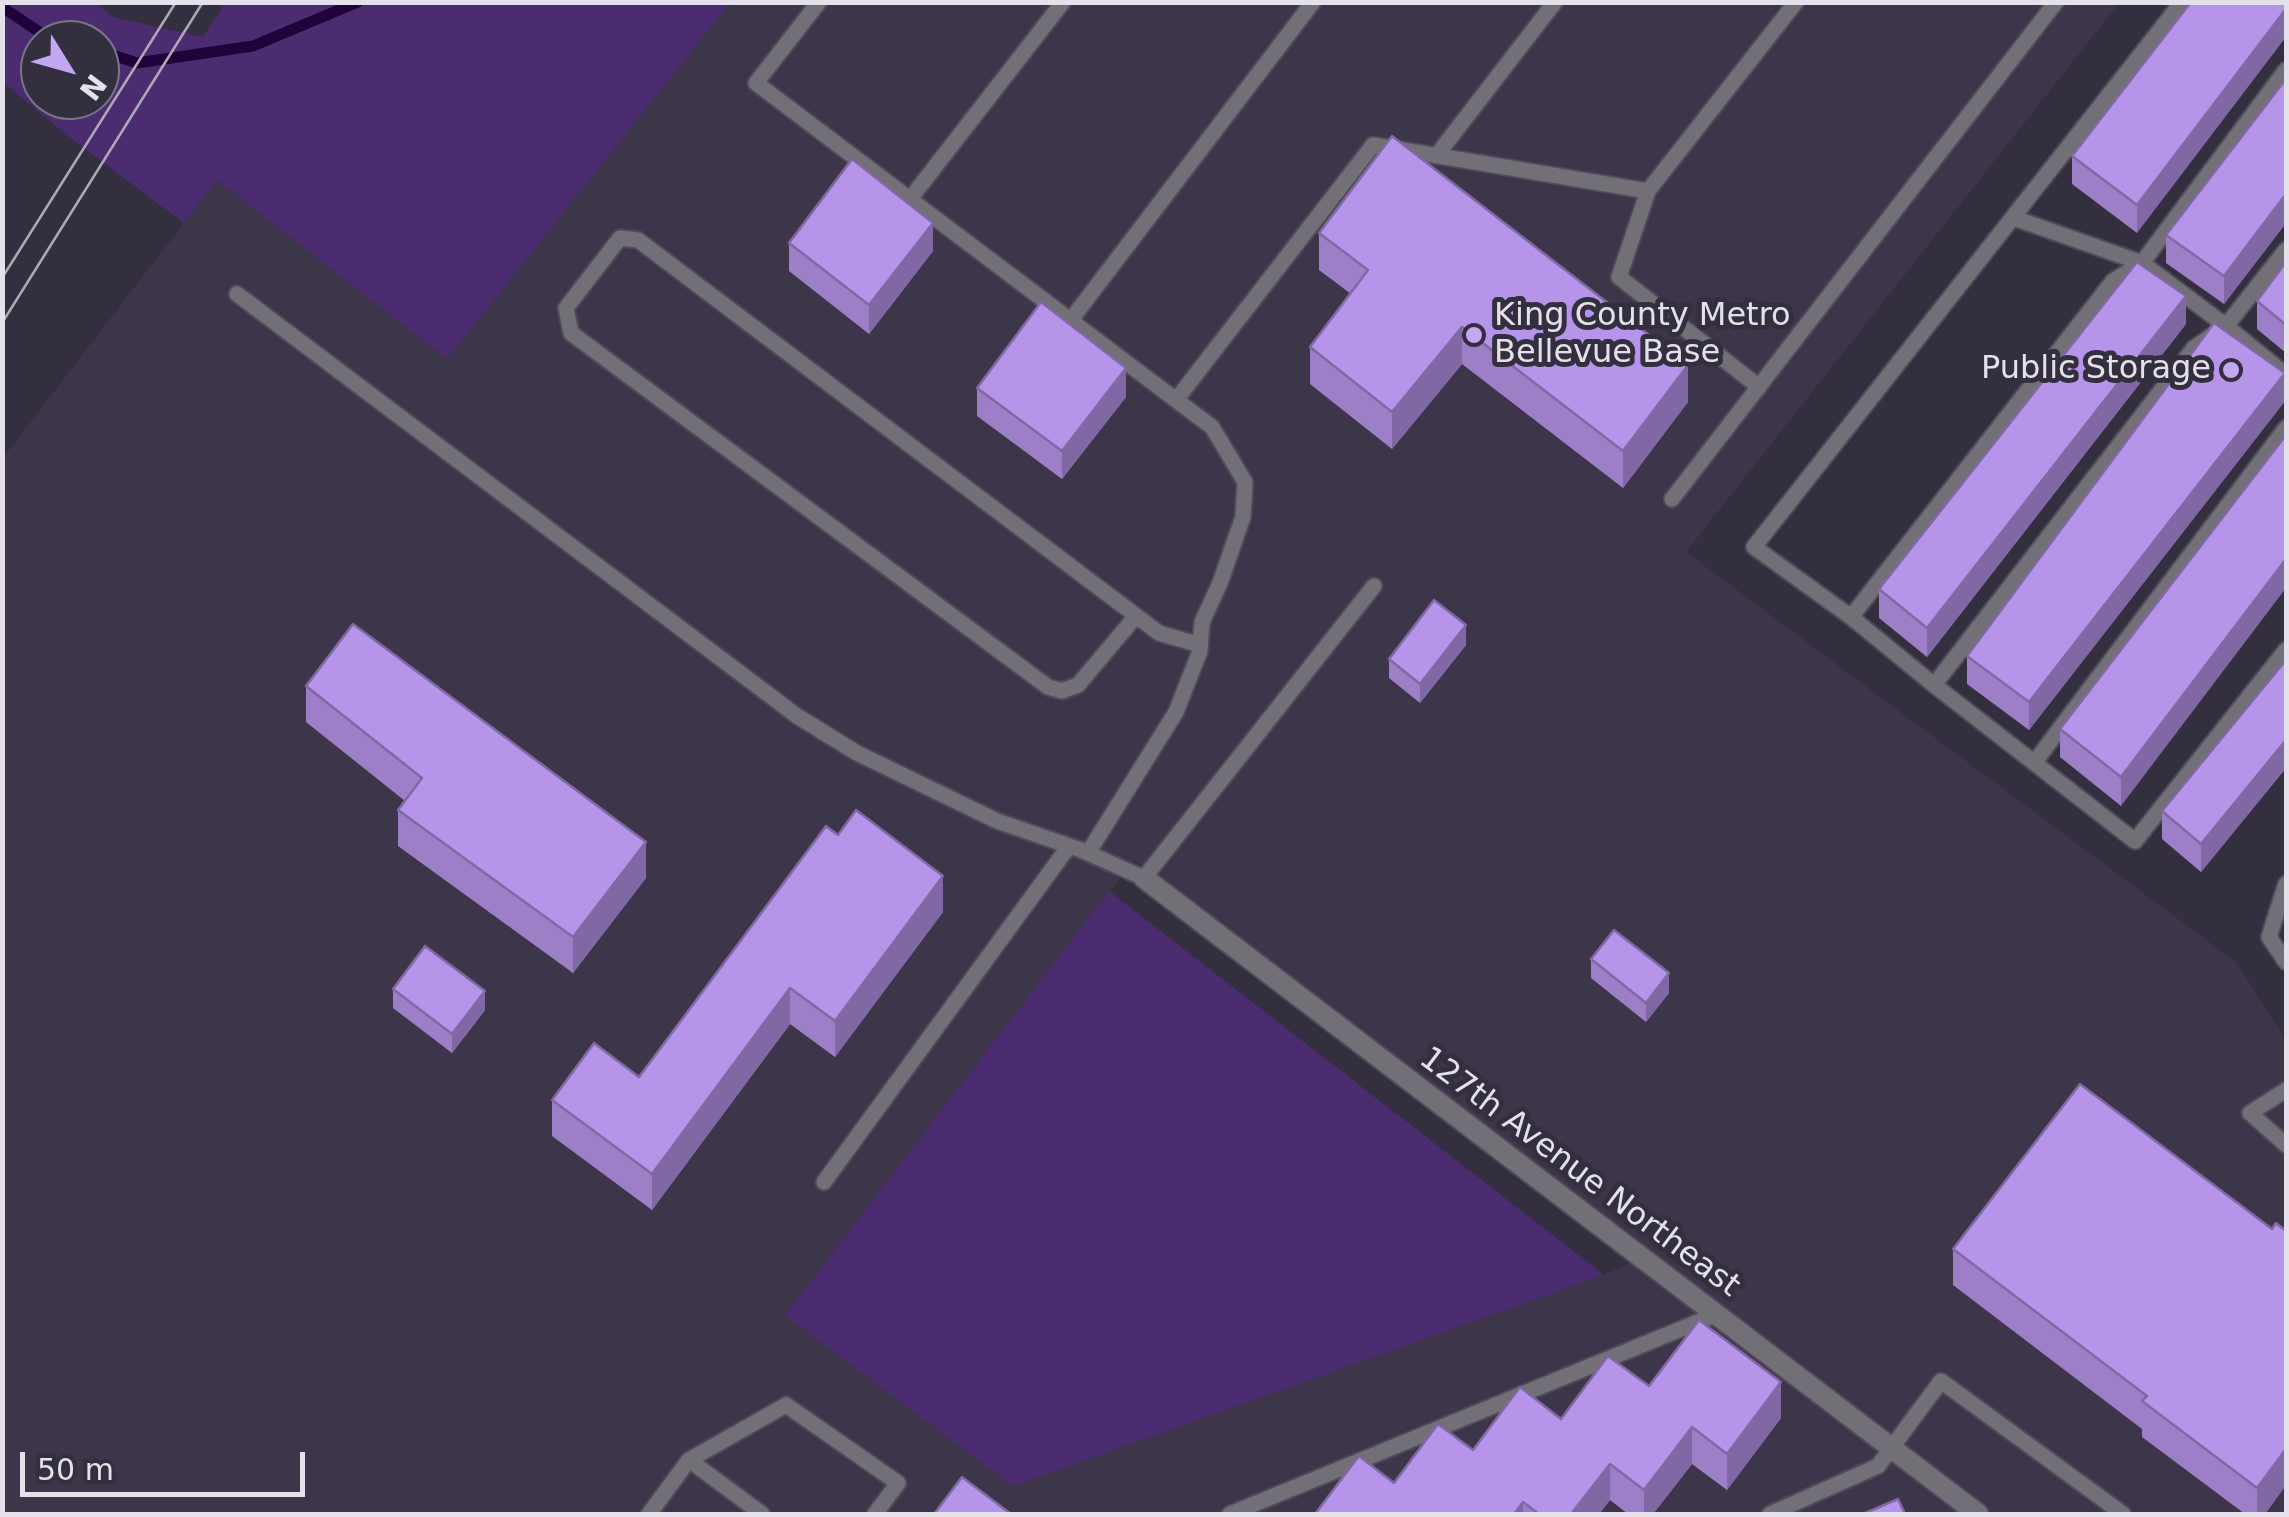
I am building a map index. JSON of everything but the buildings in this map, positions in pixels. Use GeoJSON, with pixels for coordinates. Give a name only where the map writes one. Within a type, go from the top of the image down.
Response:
{"type":"FeatureCollection","features":[{"type":"Feature","properties":{"kind":"street","name":"127th Avenue Northeast"},"geometry":{"type":"LineString","coordinates":[[1144,878],[1978,1514]]}},
{"type":"Feature","properties":{"kind":"lane"},"geometry":{"type":"LineString","coordinates":[[819,2],[756,83],[1212,427],[1245,482],[1243,517],[1202,622],[1200,645],[1176,712],[1088,853]]}},
{"type":"Feature","properties":{"kind":"lane"},"geometry":{"type":"LineString","coordinates":[[910,200],[1063,2]]}},
{"type":"Feature","properties":{"kind":"lane"},"geometry":{"type":"LineString","coordinates":[[1070,321],[1313,2]]}},
{"type":"Feature","properties":{"kind":"lane"},"geometry":{"type":"LineString","coordinates":[[1437,155],[1555,2]]}},
{"type":"Feature","properties":{"kind":"lane"},"geometry":{"type":"LineString","coordinates":[[1758,388],[1619,277],[1648,191],[1796,2]]}},
{"type":"Feature","properties":{"kind":"lane"},"geometry":{"type":"LineString","coordinates":[[1672,499],[2056,2]]}},
{"type":"Feature","properties":{"kind":"lane"},"geometry":{"type":"LineString","coordinates":[[2182,2],[1754,547],[1851,617],[2134,841],[2286,650]]}},
{"type":"Feature","properties":{"kind":"lane"},"geometry":{"type":"LineString","coordinates":[[1851,617],[2113,281],[2142,263],[2286,70]]}},
{"type":"Feature","properties":{"kind":"lane"},"geometry":{"type":"LineString","coordinates":[[1176,400],[1372,144],[1648,191]]}},
{"type":"Feature","properties":{"kind":"lane"},"geometry":{"type":"LineString","coordinates":[[2014,218],[2142,263],[2286,376]]}},
{"type":"Feature","properties":{"kind":"lane"},"geometry":{"type":"LineString","coordinates":[[1136,616],[1078,686],[1062,692],[1048,687],[571,333],[566,308],[620,238],[638,240],[1136,616],[1158,633],[1200,645]]}},
{"type":"Feature","properties":{"kind":"lane"},"geometry":{"type":"LineString","coordinates":[[1934,685],[2194,348],[2226,326],[2286,250]]}},
{"type":"Feature","properties":{"kind":"lane"},"geometry":{"type":"LineString","coordinates":[[237,294],[796,716],[857,753],[997,821],[1088,853],[1144,878],[1374,586]]}},
{"type":"Feature","properties":{"kind":"lane"},"geometry":{"type":"LineString","coordinates":[[2034,763],[2286,428]]}},
{"type":"Feature","properties":{"kind":"lane"},"geometry":{"type":"LineString","coordinates":[[824,1182],[1068,846]]}},
{"type":"Feature","properties":{"kind":"lane"},"geometry":{"type":"LineString","coordinates":[[2286,884],[2269,938],[2286,962]]}},
{"type":"Feature","properties":{"kind":"lane"},"geometry":{"type":"LineString","coordinates":[[2286,1090],[2250,1113],[2286,1145]]}},
{"type":"Feature","properties":{"kind":"lane"},"geometry":{"type":"LineString","coordinates":[[1230,1514],[1716,1315]]}},
{"type":"Feature","properties":{"kind":"lane"},"geometry":{"type":"LineString","coordinates":[[1770,1514],[1878,1466],[1941,1382],[2123,1514]]}},
{"type":"Feature","properties":{"kind":"lane"},"geometry":{"type":"LineString","coordinates":[[652,1514],[690,1460],[786,1405],[898,1482],[875,1514]]}},
{"type":"Feature","properties":{"kind":"lane"},"geometry":{"type":"LineString","coordinates":[[690,1460],[762,1514]]}},
{"type":"Feature","properties":{"kind":"shaded area"},"geometry":{"type":"Polygon","coordinates":[[[2,3],[96,3],[113,17],[203,37],[225,3],[730,3],[447,359],[217,180],[184,223],[49,120],[120,120],[120,20],[20,20],[20,96],[3,82],[2,3]]]}},
{"type":"Feature","properties":{"kind":"shaded area"},"geometry":{"type":"Polygon","coordinates":[[[730,3],[2119,3],[1686,552],[2237,963],[2286,1040],[2286,1514],[3,1514],[2,459],[217,180],[447,358],[730,3]],[[1134,860],[785,1315],[1603,1275],[1654,1252],[1134,860]]]}},
{"type":"Feature","properties":{"kind":"shaded area"},"geometry":{"type":"Polygon","coordinates":[[[1109,891],[1603,1275],[1013,1486],[785,1315],[1109,891]]]}},
{"type":"Feature","properties":{"kind":"waterway"},"geometry":{"type":"LineString","coordinates":[[120,57],[137,63],[253,46],[358,2]]}},
{"type":"Feature","properties":{"kind":"waterway"},"geometry":{"type":"LineString","coordinates":[[2,7],[22,20]]}},
{"type":"Feature","properties":{"kind":"tram line"},"geometry":{"type":"LineString","coordinates":[[2,278],[176,2]]}},
{"type":"Feature","properties":{"kind":"tram line"},"geometry":{"type":"LineString","coordinates":[[2,323],[203,2]]}},
{"type":"Feature","properties":{"kind":"place","name":"King County Metro Bellevue Base"},"geometry":{"type":"Point","coordinates":[1474,335]}},
{"type":"Feature","properties":{"kind":"place","name":"Public Storage"},"geometry":{"type":"Point","coordinates":[2231,370]}}]}
